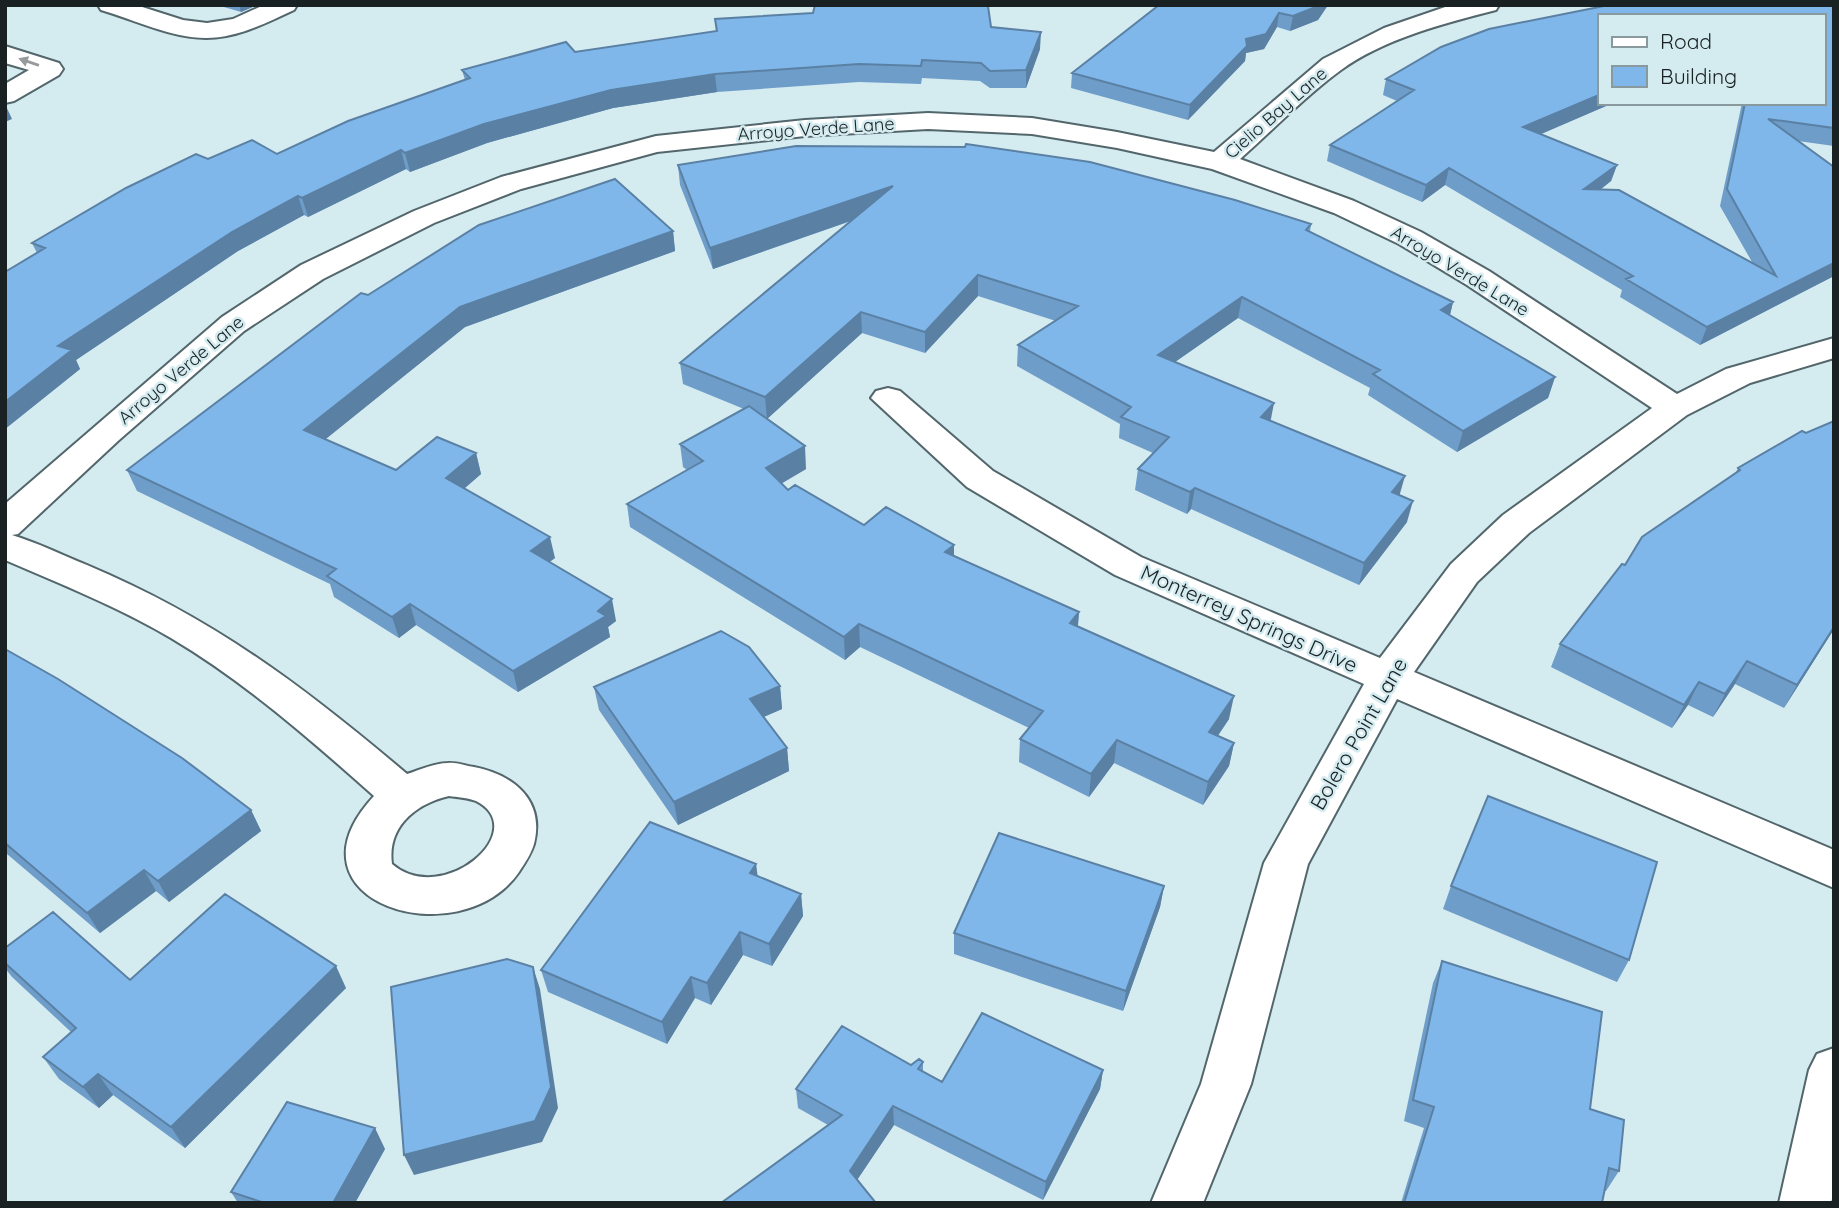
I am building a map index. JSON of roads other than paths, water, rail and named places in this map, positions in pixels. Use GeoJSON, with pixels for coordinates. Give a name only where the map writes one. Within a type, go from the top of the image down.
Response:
{"type":"FeatureCollection","features":[{"type":"Feature","properties":{"kind":"street"},"geometry":{"type":"LineString","coordinates":[[110,5],[197,30],[222,29],[247,22],[285,5]]}},
{"type":"Feature","properties":{"kind":"street","name":"Cielio Bay Lane"},"geometry":{"type":"LineString","coordinates":[[1220,162],[1332,64],[1393,33],[1454,12],[1487,5]]}},
{"type":"Feature","properties":{"kind":"street"},"geometry":{"type":"LineString","coordinates":[[5,54],[50,69],[5,95]]}},
{"type":"Feature","properties":{"kind":"street","name":"Arroyo Verde Lane"},"geometry":{"type":"LineString","coordinates":[[5,525],[107,432],[233,324],[312,272],[424,217],[511,183],[656,144],[805,128],[928,121],[1032,126],[1117,140],[1220,162],[1344,207],[1410,238],[1478,278],[1675,408]]}},
{"type":"Feature","properties":{"kind":"street","name":"Bolero Point Lane"},"geometry":{"type":"LineString","coordinates":[[1177,1203],[1226,1084],[1286,863],[1387,679],[1464,573],[1516,524],[1675,408],[1738,376],[1834,348]]}},
{"type":"Feature","properties":{"kind":"street","name":"Monterrey Springs Drive"},"geometry":{"type":"LineString","coordinates":[[888,398],[980,479],[1128,566],[1834,870]]}},
{"type":"Feature","properties":{"kind":"street"},"geometry":{"type":"LineString","coordinates":[[5,545],[103,586],[206,641],[304,709],[402,795]]}},
{"type":"Feature","properties":{"kind":"street"},"geometry":{"type":"LineString","coordinates":[[1805,1203],[1834,1070]]}}]}
